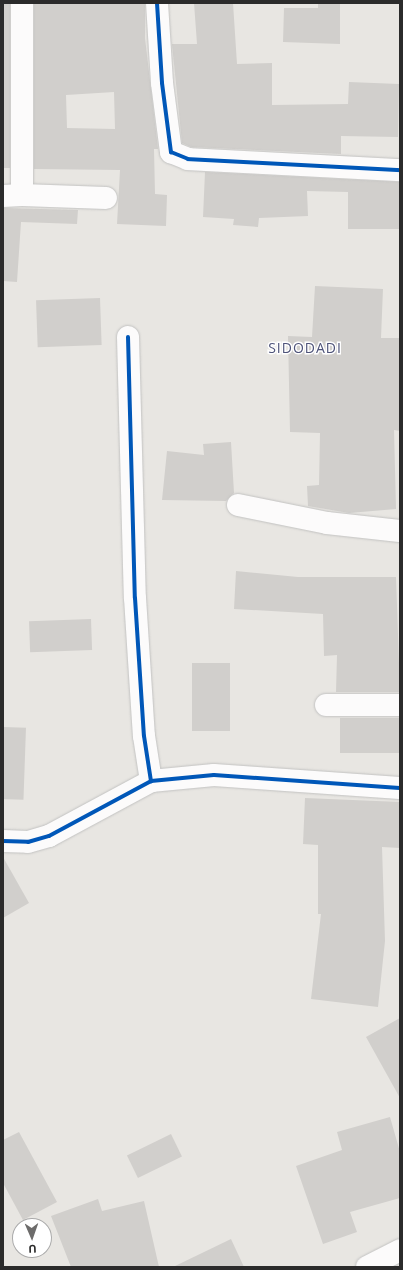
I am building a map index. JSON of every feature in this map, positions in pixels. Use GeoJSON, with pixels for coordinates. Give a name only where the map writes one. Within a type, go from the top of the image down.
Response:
{"type":"FeatureCollection","features":[{"type":"Feature","properties":{"kind":"street"},"geometry":{"type":"LineString","coordinates":[[22,3],[13,196],[106,198]]}},
{"type":"Feature","properties":{"kind":"street"},"geometry":{"type":"LineString","coordinates":[[157,3],[162,83],[172,152],[188,159],[400,170]]}},
{"type":"Feature","properties":{"kind":"street"},"geometry":{"type":"LineString","coordinates":[[128,337],[135,598],[144,736],[151,781]]}},
{"type":"Feature","properties":{"kind":"street"},"geometry":{"type":"LineString","coordinates":[[238,505],[326,523],[400,531]]}},
{"type":"Feature","properties":{"kind":"street"},"geometry":{"type":"LineString","coordinates":[[326,705],[400,705]]}},
{"type":"Feature","properties":{"kind":"street"},"geometry":{"type":"LineString","coordinates":[[3,841],[28,842],[49,836],[151,781],[214,775],[400,788]]}},
{"type":"Feature","properties":{"kind":"street"},"geometry":{"type":"LineString","coordinates":[[367,1267],[400,1250]]}},
{"type":"Feature","properties":{"kind":"building"},"geometry":{"type":"Polygon","coordinates":[[[3,3],[10,3],[10,168],[3,168],[3,3]]]}},
{"type":"Feature","properties":{"kind":"building"},"geometry":{"type":"Polygon","coordinates":[[[34,3],[145,3],[145,38],[158,149],[154,149],[155,194],[167,195],[166,226],[117,224],[120,170],[34,169],[34,3]],[[114,92],[66,95],[67,128],[115,129],[114,92]]]}},
{"type":"Feature","properties":{"kind":"building"},"geometry":{"type":"Polygon","coordinates":[[[194,3],[233,3],[237,64],[272,63],[272,105],[348,104],[349,82],[399,84],[398,137],[341,136],[341,154],[191,147],[182,143],[172,44],[197,44],[194,3]]]}},
{"type":"Feature","properties":{"kind":"building"},"geometry":{"type":"Polygon","coordinates":[[[318,3],[340,3],[340,44],[283,42],[284,8],[318,8],[318,3]]]}},
{"type":"Feature","properties":{"kind":"building"},"geometry":{"type":"Polygon","coordinates":[[[205,172],[400,182],[400,229],[348,229],[348,192],[307,191],[308,216],[259,218],[258,227],[233,225],[234,219],[203,217],[205,172]]]}},
{"type":"Feature","properties":{"kind":"building"},"geometry":{"type":"Polygon","coordinates":[[[3,208],[78,210],[77,224],[21,222],[17,282],[3,281],[3,208]]]}},
{"type":"Feature","properties":{"kind":"building"},"geometry":{"type":"Polygon","coordinates":[[[315,286],[383,289],[381,338],[400,338],[400,431],[394,430],[396,509],[349,513],[308,506],[307,486],[319,485],[320,433],[290,432],[288,336],[312,337],[315,286]]]}},
{"type":"Feature","properties":{"kind":"building"},"geometry":{"type":"Polygon","coordinates":[[[100,298],[102,345],[38,347],[36,300],[100,298]]]}},
{"type":"Feature","properties":{"kind":"building"},"geometry":{"type":"Polygon","coordinates":[[[231,442],[234,493],[226,501],[162,500],[167,451],[204,455],[203,444],[231,442]]]}},
{"type":"Feature","properties":{"kind":"building"},"geometry":{"type":"Polygon","coordinates":[[[236,571],[298,577],[396,577],[400,692],[336,692],[337,655],[324,656],[323,614],[234,609],[236,571]]]}},
{"type":"Feature","properties":{"kind":"building"},"geometry":{"type":"Polygon","coordinates":[[[91,619],[92,650],[30,652],[29,621],[91,619]]]}},
{"type":"Feature","properties":{"kind":"building"},"geometry":{"type":"Polygon","coordinates":[[[192,663],[230,663],[230,731],[192,731],[192,663]]]}},
{"type":"Feature","properties":{"kind":"building"},"geometry":{"type":"Polygon","coordinates":[[[340,718],[400,718],[400,753],[340,753],[340,718]]]}},
{"type":"Feature","properties":{"kind":"building"},"geometry":{"type":"Polygon","coordinates":[[[3,727],[26,728],[23,800],[3,799],[3,727]]]}},
{"type":"Feature","properties":{"kind":"building"},"geometry":{"type":"Polygon","coordinates":[[[305,798],[400,802],[400,848],[382,847],[385,941],[378,1007],[311,999],[321,914],[318,914],[318,845],[303,844],[305,798]]]}},
{"type":"Feature","properties":{"kind":"building"},"geometry":{"type":"Polygon","coordinates":[[[3,857],[29,903],[3,918],[3,857]]]}},
{"type":"Feature","properties":{"kind":"building"},"geometry":{"type":"Polygon","coordinates":[[[400,1018],[400,1098],[366,1037],[400,1018]]]}},
{"type":"Feature","properties":{"kind":"building"},"geometry":{"type":"Polygon","coordinates":[[[390,1117],[400,1152],[400,1198],[350,1212],[357,1232],[323,1244],[296,1166],[342,1150],[337,1132],[390,1117]]]}},
{"type":"Feature","properties":{"kind":"building"},"geometry":{"type":"Polygon","coordinates":[[[19,1132],[57,1202],[27,1218],[22,1218],[3,1183],[3,1140],[19,1132]]]}},
{"type":"Feature","properties":{"kind":"building"},"geometry":{"type":"Polygon","coordinates":[[[171,1134],[182,1156],[138,1178],[127,1155],[171,1134]]]}},
{"type":"Feature","properties":{"kind":"building"},"geometry":{"type":"Polygon","coordinates":[[[98,1199],[102,1211],[144,1201],[159,1267],[71,1267],[51,1216],[98,1199]]]}},
{"type":"Feature","properties":{"kind":"building"},"geometry":{"type":"Polygon","coordinates":[[[231,1239],[244,1267],[173,1267],[231,1239]]]}},
{"type":"Feature","properties":{"kind":"cycle path"},"geometry":{"type":"LineString","coordinates":[[157,3],[162,83],[171,152],[188,159],[400,170]]}},
{"type":"Feature","properties":{"kind":"cycle path"},"geometry":{"type":"LineString","coordinates":[[128,337],[135,598],[144,736],[151,781]]}},
{"type":"Feature","properties":{"kind":"cycle path"},"geometry":{"type":"LineString","coordinates":[[3,841],[28,842],[49,836],[151,781],[214,775],[400,788]]}},
{"type":"Feature","properties":{"kind":"district","name":"SIDODADI"},"geometry":{"type":"Point","coordinates":[305,348]}}]}
